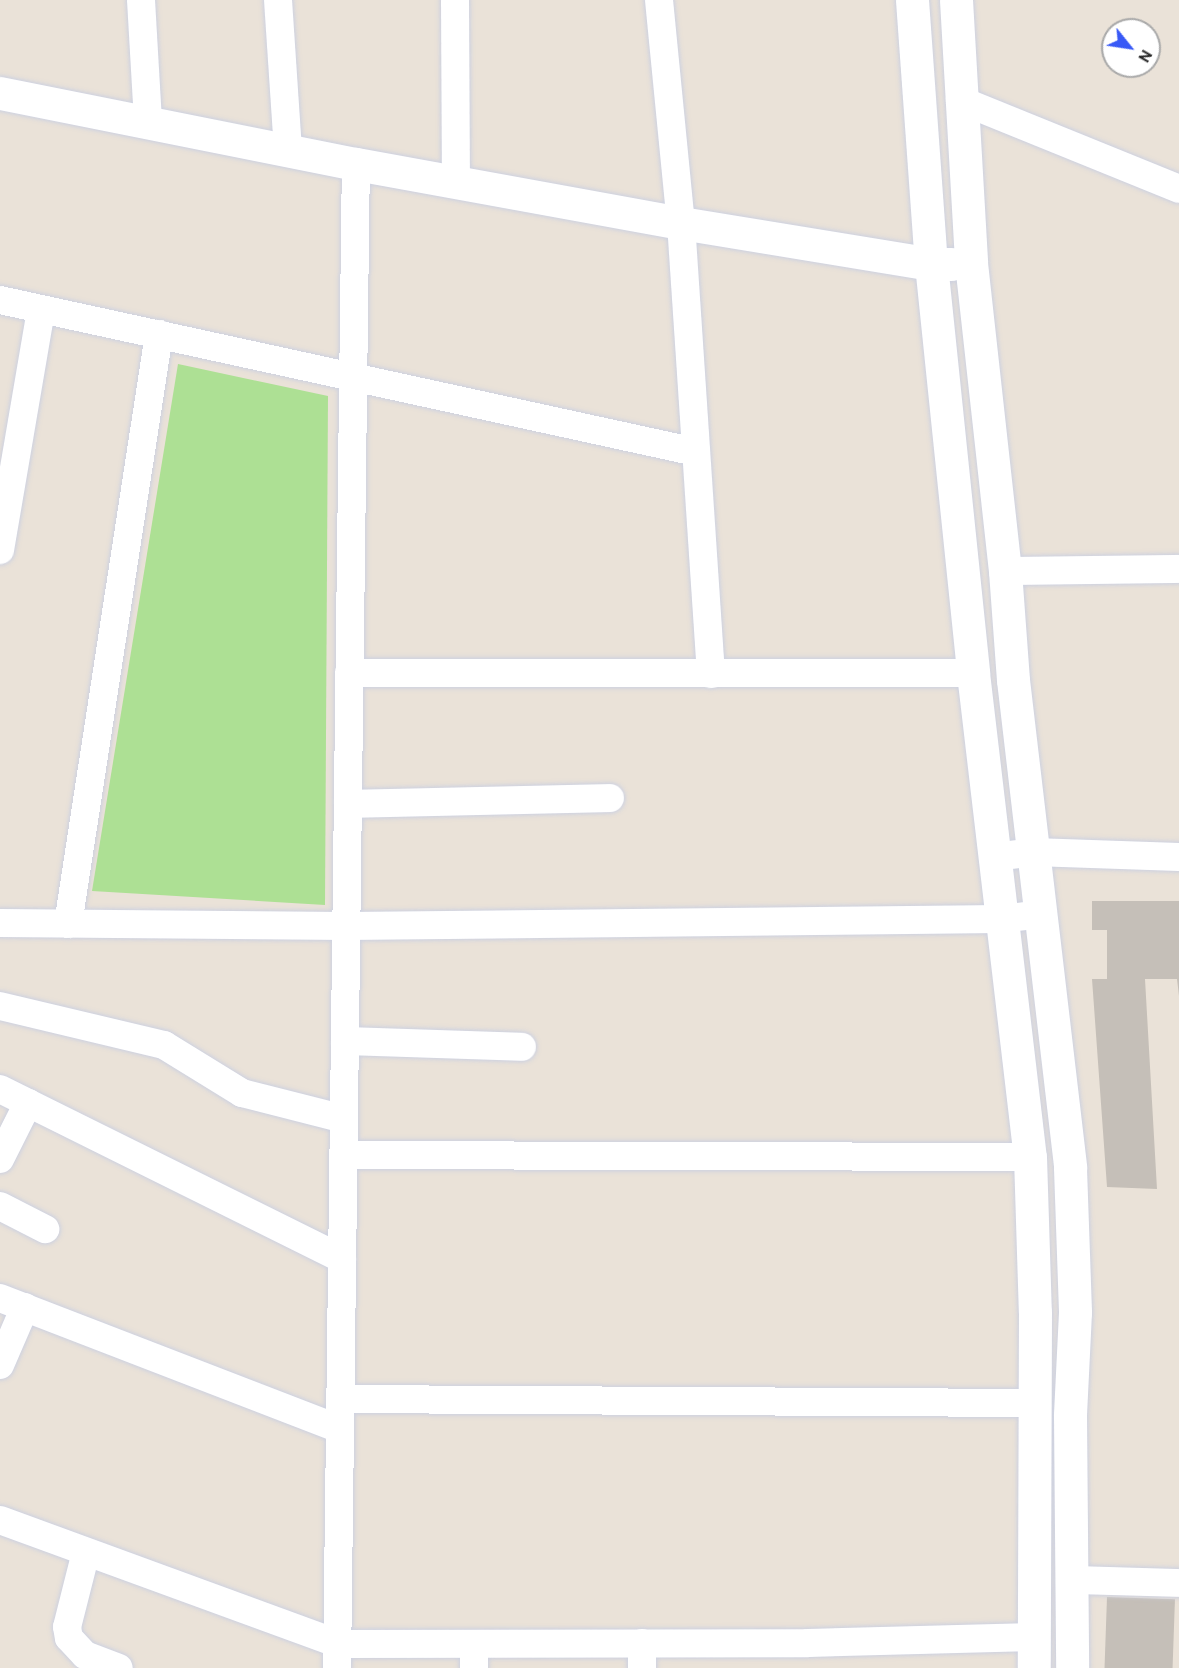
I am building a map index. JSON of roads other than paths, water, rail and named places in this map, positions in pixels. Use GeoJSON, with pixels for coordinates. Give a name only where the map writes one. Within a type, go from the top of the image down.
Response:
{"type":"FeatureCollection","features":[{"type":"Feature","properties":{"kind":"main road"},"geometry":{"type":"LineString","coordinates":[[912,0],[931,264],[973,673],[1030,1156],[1035,1403],[1034,1653]]}},
{"type":"Feature","properties":{"kind":"main road"},"geometry":{"type":"LineString","coordinates":[[956,0],[971,263],[1005,571],[1013,680],[1070,1168],[1075,1312],[1070,1416],[1072,1668]]}},
{"type":"Feature","properties":{"kind":"main road"},"geometry":{"type":"LineString","coordinates":[[0,93],[356,164],[456,180],[681,223],[931,264],[971,263]]}},
{"type":"Feature","properties":{"kind":"street"},"geometry":{"type":"LineString","coordinates":[[141,0],[148,123]]}},
{"type":"Feature","properties":{"kind":"street"},"geometry":{"type":"LineString","coordinates":[[278,0],[288,151]]}},
{"type":"Feature","properties":{"kind":"street"},"geometry":{"type":"LineString","coordinates":[[455,0],[456,180]]}},
{"type":"Feature","properties":{"kind":"street"},"geometry":{"type":"LineString","coordinates":[[659,0],[681,223],[711,674]]}},
{"type":"Feature","properties":{"kind":"street"},"geometry":{"type":"LineString","coordinates":[[960,100],[1179,189]]}},
{"type":"Feature","properties":{"kind":"street"},"geometry":{"type":"LineString","coordinates":[[338,1656],[356,164]]}},
{"type":"Feature","properties":{"kind":"street"},"geometry":{"type":"LineString","coordinates":[[0,300],[353,375],[696,452]]}},
{"type":"Feature","properties":{"kind":"street"},"geometry":{"type":"LineString","coordinates":[[0,550],[41,309]]}},
{"type":"Feature","properties":{"kind":"street"},"geometry":{"type":"LineString","coordinates":[[68,924],[159,334]]}},
{"type":"Feature","properties":{"kind":"street"},"geometry":{"type":"LineString","coordinates":[[1005,571],[1179,568]]}},
{"type":"Feature","properties":{"kind":"street"},"geometry":{"type":"LineString","coordinates":[[349,673],[973,673]]}},
{"type":"Feature","properties":{"kind":"street"},"geometry":{"type":"LineString","coordinates":[[348,804],[610,798]]}},
{"type":"Feature","properties":{"kind":"street"},"geometry":{"type":"LineString","coordinates":[[994,857],[1033,852],[1179,857]]}},
{"type":"Feature","properties":{"kind":"street"},"geometry":{"type":"LineString","coordinates":[[0,923],[346,927],[1001,919],[1040,914]]}},
{"type":"Feature","properties":{"kind":"street"},"geometry":{"type":"LineString","coordinates":[[0,1006],[164,1045],[242,1093],[344,1119]]}},
{"type":"Feature","properties":{"kind":"street"},"geometry":{"type":"LineString","coordinates":[[345,1041],[522,1047]]}},
{"type":"Feature","properties":{"kind":"street"},"geometry":{"type":"LineString","coordinates":[[0,1089],[342,1259]]}},
{"type":"Feature","properties":{"kind":"street"},"geometry":{"type":"LineString","coordinates":[[0,1159],[28,1103]]}},
{"type":"Feature","properties":{"kind":"street"},"geometry":{"type":"LineString","coordinates":[[344,1155],[1030,1156]]}},
{"type":"Feature","properties":{"kind":"street"},"geometry":{"type":"LineString","coordinates":[[0,1206],[45,1229]]}},
{"type":"Feature","properties":{"kind":"street"},"geometry":{"type":"LineString","coordinates":[[0,1365],[12,1303],[340,1429]]}},
{"type":"Feature","properties":{"kind":"street"},"geometry":{"type":"LineString","coordinates":[[340,1399],[1035,1403]]}},
{"type":"Feature","properties":{"kind":"street"},"geometry":{"type":"LineString","coordinates":[[0,1520],[86,1552],[338,1656],[1034,1653]]}},
{"type":"Feature","properties":{"kind":"street"},"geometry":{"type":"LineString","coordinates":[[86,1552],[67,1627],[69,1638],[85,1654],[119,1668]]}},
{"type":"Feature","properties":{"kind":"street"},"geometry":{"type":"LineString","coordinates":[[1072,1580],[1179,1583]]}}]}
